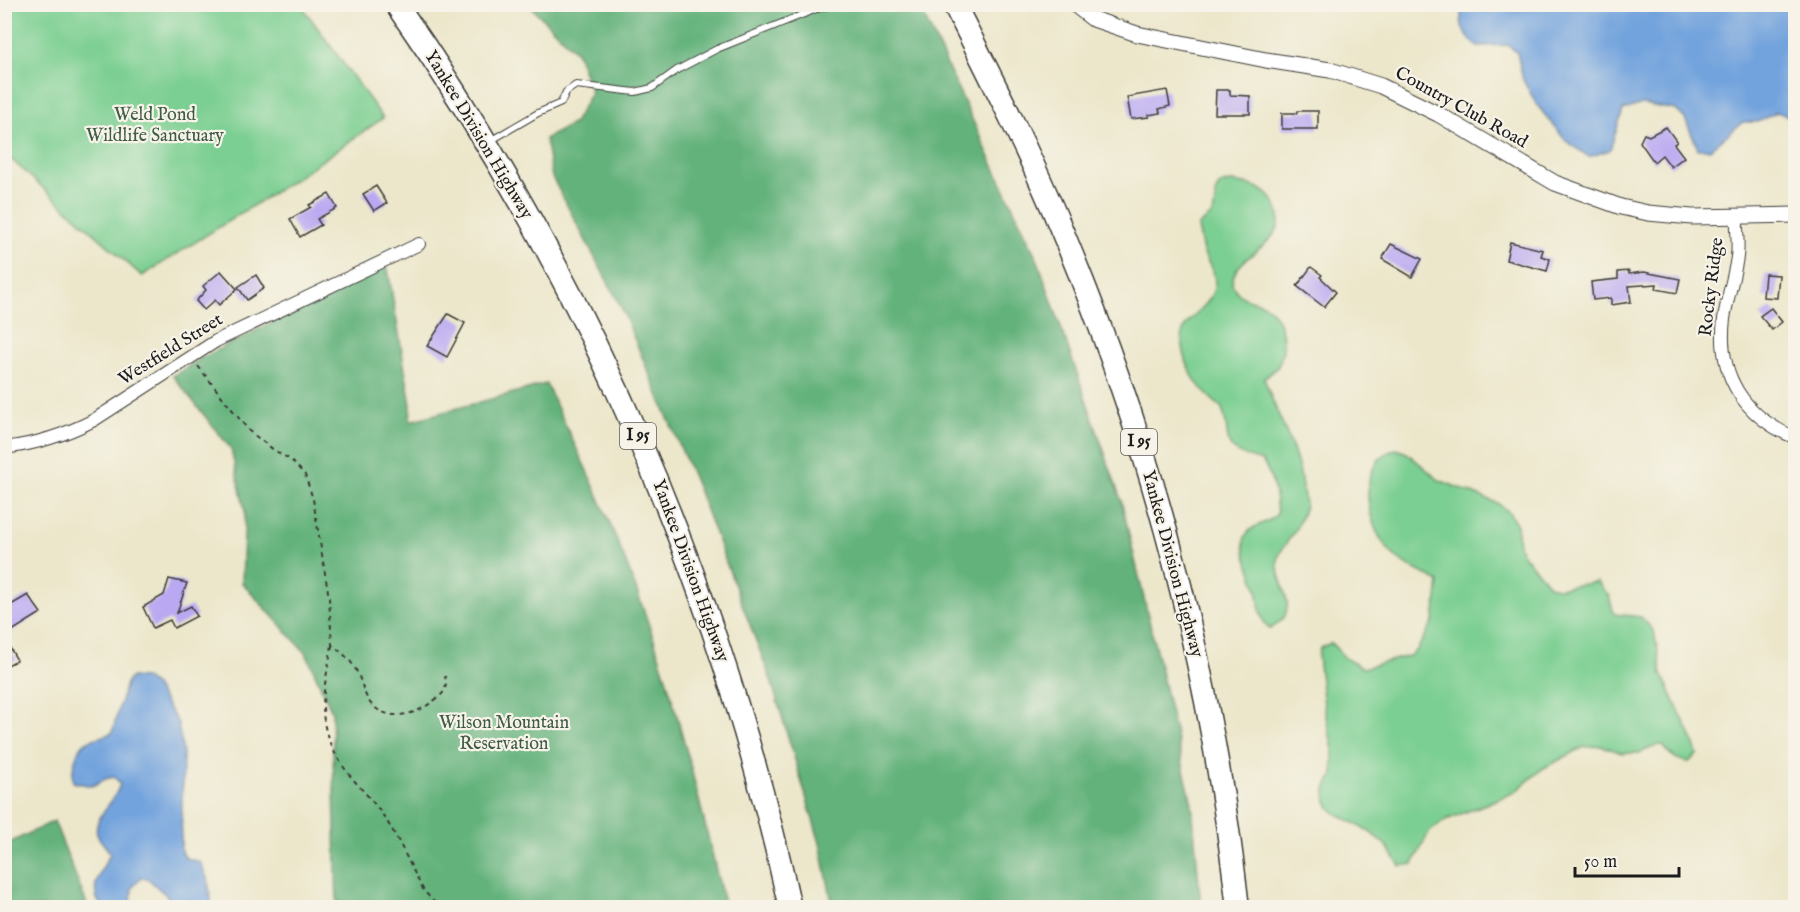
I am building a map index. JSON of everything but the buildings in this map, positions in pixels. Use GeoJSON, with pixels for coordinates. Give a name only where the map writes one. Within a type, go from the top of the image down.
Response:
{"type":"FeatureCollection","features":[{"type":"Feature","properties":{"kind":"highway","name":"Yankee Division Highway"},"geometry":{"type":"LineString","coordinates":[[396,4],[486,143],[540,238],[586,326],[636,433],[674,524],[742,720],[790,908]]}},
{"type":"Feature","properties":{"kind":"highway","name":"Yankee Division Highway"},"geometry":{"type":"LineString","coordinates":[[954,4],[1012,119],[1064,235],[1104,337],[1135,426],[1176,572],[1205,698],[1223,798],[1238,908]]}},
{"type":"Feature","properties":{"kind":"street","name":"Country Club Road"},"geometry":{"type":"LineString","coordinates":[[1074,4],[1093,19],[1137,34],[1266,60],[1330,70],[1381,86],[1438,114],[1555,183],[1621,207],[1648,213],[1692,217],[1796,215]]}},
{"type":"Feature","properties":{"kind":"street","name":"Rocky Ridge"},"geometry":{"type":"LineString","coordinates":[[1737,215],[1737,254],[1723,332],[1728,374],[1742,398],[1756,415],[1774,429],[1796,438]]}},
{"type":"Feature","properties":{"kind":"street","name":"Westfield Street"},"geometry":{"type":"LineString","coordinates":[[4,448],[46,441],[74,430],[94,420],[216,341],[419,244]]}},
{"type":"Feature","properties":{"kind":"lane"},"geometry":{"type":"LineString","coordinates":[[486,143],[538,113],[561,103],[566,92],[576,85],[635,92],[652,88],[677,70],[717,49],[834,4]]}},
{"type":"Feature","properties":{"kind":"path"},"geometry":{"type":"LineString","coordinates":[[191,356],[249,431],[291,460],[305,474],[313,499],[328,598],[332,645],[322,699],[327,738],[338,760],[381,813],[424,891],[434,902],[447,908]]}},
{"type":"Feature","properties":{"kind":"path"},"geometry":{"type":"LineString","coordinates":[[332,645],[347,656],[372,705],[385,712],[399,715],[414,714],[424,709],[444,693],[445,676]]}},
{"type":"Feature","properties":{"kind":"green space","name":"Weld Pond Wildlife Sanctuary"},"geometry":{"type":"Polygon","coordinates":[[[5,4],[301,5],[383,118],[295,179],[142,276],[5,154],[4,57],[9,50],[5,43],[5,4]]]}},
{"type":"Feature","properties":{"kind":"green space"},"geometry":{"type":"Polygon","coordinates":[[[529,5],[919,5],[1038,261],[1121,500],[1192,804],[1201,907],[833,907],[820,843],[771,680],[698,489],[621,307],[552,177],[545,139],[574,123],[591,92],[577,53],[529,5]]]}},
{"type":"Feature","properties":{"kind":"green space"},"geometry":{"type":"Polygon","coordinates":[[[1232,182],[1251,186],[1267,193],[1275,204],[1279,218],[1277,229],[1271,238],[1242,263],[1235,273],[1232,284],[1241,296],[1270,309],[1281,328],[1283,351],[1281,359],[1277,368],[1264,378],[1296,459],[1305,503],[1298,525],[1278,559],[1278,569],[1286,596],[1286,613],[1281,621],[1270,629],[1261,616],[1257,589],[1245,554],[1244,540],[1249,531],[1277,514],[1271,479],[1262,461],[1248,457],[1232,448],[1222,408],[1208,396],[1193,376],[1186,361],[1182,341],[1186,325],[1209,299],[1215,284],[1203,251],[1198,227],[1212,214],[1219,186],[1232,182]]]}},
{"type":"Feature","properties":{"kind":"green space","name":"Wilson Mountain Reservation"},"geometry":{"type":"Polygon","coordinates":[[[387,264],[411,405],[410,421],[546,384],[611,526],[645,614],[679,723],[725,907],[337,907],[332,712],[306,653],[242,583],[245,511],[231,449],[173,376],[200,359],[387,264]]]}},
{"type":"Feature","properties":{"kind":"green space"},"geometry":{"type":"Polygon","coordinates":[[[1396,449],[1407,453],[1439,480],[1497,503],[1509,512],[1517,525],[1519,546],[1524,556],[1550,586],[1558,588],[1597,582],[1609,596],[1614,614],[1641,617],[1654,631],[1662,674],[1693,741],[1697,755],[1689,762],[1680,760],[1671,755],[1663,745],[1639,753],[1622,753],[1602,746],[1584,747],[1542,769],[1515,792],[1446,820],[1429,832],[1413,864],[1400,866],[1387,846],[1367,830],[1330,808],[1326,798],[1326,789],[1333,775],[1333,749],[1325,712],[1318,657],[1320,648],[1331,643],[1346,659],[1363,668],[1409,656],[1417,650],[1434,620],[1439,582],[1405,563],[1388,549],[1380,538],[1370,509],[1369,479],[1374,466],[1383,456],[1396,449]]]}},
{"type":"Feature","properties":{"kind":"green space"},"geometry":{"type":"Polygon","coordinates":[[[54,821],[88,907],[5,907],[5,845],[54,821]]]}},
{"type":"Feature","properties":{"kind":"water"},"geometry":{"type":"Polygon","coordinates":[[[1461,5],[1793,5],[1785,25],[1790,35],[1795,37],[1795,115],[1790,117],[1777,112],[1758,122],[1743,122],[1710,149],[1698,149],[1685,119],[1676,110],[1642,104],[1623,110],[1610,150],[1589,157],[1566,141],[1537,105],[1523,80],[1517,53],[1508,45],[1477,46],[1468,36],[1461,23],[1461,5]]]}},
{"type":"Feature","properties":{"kind":"water"},"geometry":{"type":"Polygon","coordinates":[[[131,677],[144,678],[155,686],[178,723],[183,754],[181,851],[186,858],[200,862],[208,880],[212,907],[173,907],[166,895],[147,878],[141,878],[132,888],[131,907],[102,907],[98,900],[97,880],[110,854],[98,837],[96,828],[120,783],[114,777],[92,786],[73,782],[73,772],[77,754],[84,744],[112,733],[126,683],[131,677]]]}}]}
